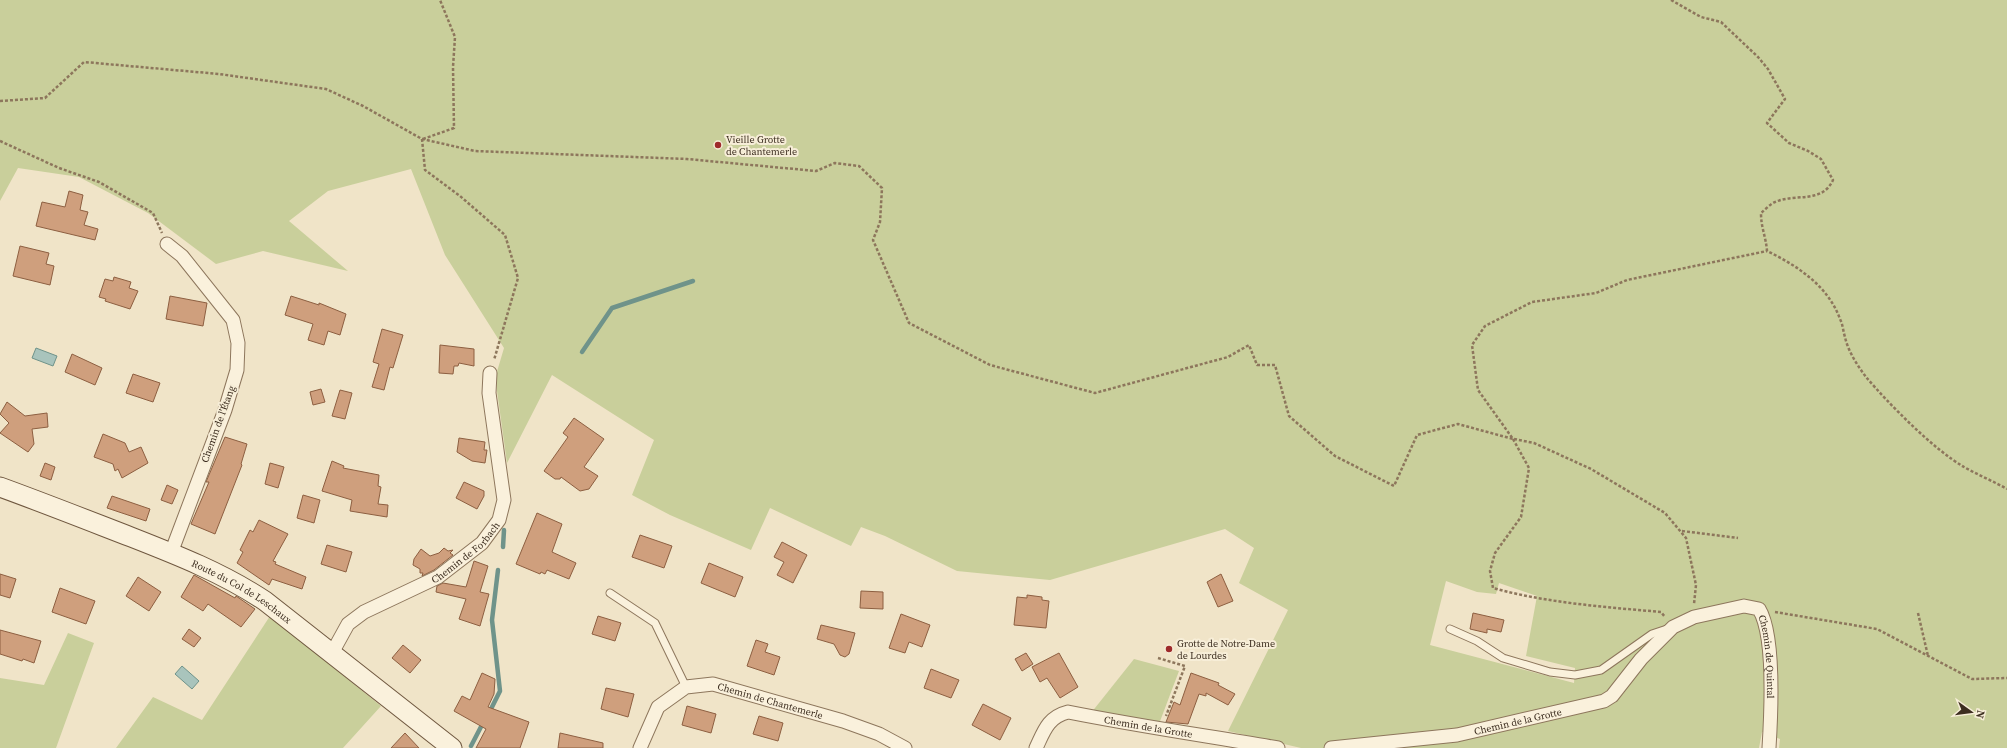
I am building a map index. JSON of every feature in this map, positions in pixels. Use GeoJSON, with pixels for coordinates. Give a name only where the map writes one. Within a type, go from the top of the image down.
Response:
{"type":"FeatureCollection","features":[{"type":"Feature","properties":{"kind":"main road","name":"Route du Col de Leschaux"},"geometry":{"type":"LineString","coordinates":[[0,487],[171,553],[209,569],[240,585],[265,601],[452,748]]}},
{"type":"Feature","properties":{"kind":"street","name":"Chemin de l'Étang"},"geometry":{"type":"LineString","coordinates":[[167,244],[182,256],[233,320],[238,343],[237,370],[225,410],[171,553]]}},
{"type":"Feature","properties":{"kind":"street","name":"Chemin de Forbach"},"geometry":{"type":"LineString","coordinates":[[332,653],[348,624],[364,612],[438,577],[482,542],[499,520],[504,500],[489,393],[490,373]]}},
{"type":"Feature","properties":{"kind":"street","name":"Chemin de Quintal"},"geometry":{"type":"LineString","coordinates":[[1673,627],[1694,617],[1744,606],[1759,609],[1764,618],[1769,637],[1771,724],[1769,748]]}},
{"type":"Feature","properties":{"kind":"street","name":"Chemin de la Grotte"},"geometry":{"type":"LineString","coordinates":[[1331,748],[1457,735],[1604,701],[1612,696],[1641,659],[1673,627]]}},
{"type":"Feature","properties":{"kind":"street","name":"Chemin de Chantemerle"},"geometry":{"type":"LineString","coordinates":[[640,748],[658,707],[686,687],[713,684],[844,722],[879,734],[905,748]]}},
{"type":"Feature","properties":{"kind":"street","name":"Chemin de la Grotte"},"geometry":{"type":"LineString","coordinates":[[1036,748],[1045,729],[1057,715],[1068,712],[1161,730],[1205,735],[1278,748]]}},
{"type":"Feature","properties":{"kind":"lane"},"geometry":{"type":"LineString","coordinates":[[610,593],[655,623],[686,687]]}},
{"type":"Feature","properties":{"kind":"lane"},"geometry":{"type":"LineString","coordinates":[[1450,629],[1477,641],[1503,658],[1550,672],[1575,675],[1601,670],[1652,634],[1673,627]]}},
{"type":"Feature","properties":{"kind":"path"},"geometry":{"type":"LineString","coordinates":[[422,139],[454,128],[453,67],[455,37],[440,0]]}},
{"type":"Feature","properties":{"kind":"path"},"geometry":{"type":"LineString","coordinates":[[1671,0],[1701,17],[1720,22],[1758,57],[1768,69],[1785,99],[1767,123],[1789,144],[1821,159],[1833,180],[1830,188],[1817,196],[1790,198],[1774,202],[1760,213],[1761,228],[1766,239],[1767,251]]}},
{"type":"Feature","properties":{"kind":"path"},"geometry":{"type":"LineString","coordinates":[[0,101],[45,98],[84,62],[219,74],[326,89],[363,106],[422,139],[475,151],[687,159],[816,171],[836,163],[859,166],[882,188],[880,222],[873,240],[909,323],[990,365],[1095,393],[1228,357],[1249,345],[1257,365],[1275,365],[1289,416],[1335,456],[1394,486],[1417,435],[1458,424],[1534,443],[1591,469],[1665,513],[1686,538],[1696,585],[1694,617]]}},
{"type":"Feature","properties":{"kind":"path"},"geometry":{"type":"LineString","coordinates":[[422,139],[425,170],[460,196],[505,235],[518,278],[490,373]]}},
{"type":"Feature","properties":{"kind":"path"},"geometry":{"type":"LineString","coordinates":[[0,141],[58,168],[99,182],[153,213],[167,244]]}},
{"type":"Feature","properties":{"kind":"path"},"geometry":{"type":"LineString","coordinates":[[1673,627],[1661,612],[1612,608],[1511,593],[1493,588],[1490,571],[1495,554],[1520,517],[1529,468],[1514,439],[1478,390],[1472,345],[1485,326],[1532,302],[1596,293],[1627,280],[1767,251],[1788,261],[1822,287],[1840,319],[1845,339],[1853,358],[1866,376],[1890,402],[1945,454],[1964,467],[2007,489]]}},
{"type":"Feature","properties":{"kind":"path"},"geometry":{"type":"LineString","coordinates":[[1681,531],[1738,538]]}},
{"type":"Feature","properties":{"kind":"path"},"geometry":{"type":"LineString","coordinates":[[1759,609],[1877,629],[1972,679],[2007,678]]}},
{"type":"Feature","properties":{"kind":"path"},"geometry":{"type":"LineString","coordinates":[[1918,613],[1928,656]]}},
{"type":"Feature","properties":{"kind":"path"},"geometry":{"type":"LineString","coordinates":[[1158,658],[1185,666],[1161,730]]}},
{"type":"Feature","properties":{"kind":"green space"},"geometry":{"type":"Polygon","coordinates":[[[0,0],[2007,0],[2007,748],[1779,748],[1780,739],[1762,732],[1759,748],[1301,748],[1228,731],[1288,610],[1239,583],[1254,548],[1225,529],[1050,580],[957,571],[885,536],[861,527],[851,546],[770,508],[751,550],[670,515],[632,495],[654,440],[552,375],[507,463],[496,375],[504,348],[445,255],[411,169],[328,191],[289,221],[348,271],[263,251],[216,264],[148,213],[79,177],[18,168],[0,201],[0,0]],[[1446,581],[1430,645],[1574,683],[1575,668],[1526,656],[1537,596],[1499,583],[1496,594],[1477,592],[1446,581]]]}},
{"type":"Feature","properties":{"kind":"green space"},"geometry":{"type":"Polygon","coordinates":[[[270,616],[381,706],[343,748],[116,748],[153,697],[202,720],[270,616]]]}},
{"type":"Feature","properties":{"kind":"green space"},"geometry":{"type":"Polygon","coordinates":[[[68,633],[94,643],[56,748],[0,748],[0,678],[44,685],[68,633]]]}},
{"type":"Feature","properties":{"kind":"green space"},"geometry":{"type":"Polygon","coordinates":[[[1134,659],[1179,671],[1159,724],[1091,713],[1134,659]]]}},
{"type":"Feature","properties":{"kind":"water"},"geometry":{"type":"Polygon","coordinates":[[[36,348],[57,356],[53,366],[32,358],[36,348]]]}},
{"type":"Feature","properties":{"kind":"water"},"geometry":{"type":"Polygon","coordinates":[[[182,666],[199,681],[192,689],[175,674],[182,666]]]}},
{"type":"Feature","properties":{"kind":"building"},"geometry":{"type":"Polygon","coordinates":[[[69,191],[83,195],[80,210],[88,212],[84,225],[98,229],[95,240],[36,226],[42,202],[65,207],[69,191]]]}},
{"type":"Feature","properties":{"kind":"building"},"geometry":{"type":"Polygon","coordinates":[[[20,246],[49,253],[46,264],[54,266],[50,285],[13,276],[20,246]]]}},
{"type":"Feature","properties":{"kind":"building"},"geometry":{"type":"Polygon","coordinates":[[[114,277],[131,282],[129,288],[138,291],[130,309],[105,301],[106,299],[99,297],[105,279],[113,281],[114,277]]]}},
{"type":"Feature","properties":{"kind":"building"},"geometry":{"type":"Polygon","coordinates":[[[170,296],[207,303],[203,326],[166,319],[170,296]]]}},
{"type":"Feature","properties":{"kind":"building"},"geometry":{"type":"Polygon","coordinates":[[[291,296],[319,305],[319,303],[346,314],[340,335],[328,331],[324,345],[308,340],[313,324],[285,315],[291,296]]]}},
{"type":"Feature","properties":{"kind":"building"},"geometry":{"type":"Polygon","coordinates":[[[382,329],[403,335],[393,368],[390,367],[384,390],[372,387],[379,364],[373,362],[382,329]]]}},
{"type":"Feature","properties":{"kind":"building"},"geometry":{"type":"Polygon","coordinates":[[[440,345],[474,349],[474,366],[459,363],[458,366],[454,366],[453,374],[439,373],[440,345]]]}},
{"type":"Feature","properties":{"kind":"building"},"geometry":{"type":"Polygon","coordinates":[[[72,354],[102,368],[95,385],[65,372],[72,354]]]}},
{"type":"Feature","properties":{"kind":"building"},"geometry":{"type":"Polygon","coordinates":[[[133,374],[160,383],[153,402],[126,393],[133,374]]]}},
{"type":"Feature","properties":{"kind":"building"},"geometry":{"type":"Polygon","coordinates":[[[321,389],[325,402],[313,405],[310,392],[321,389]]]}},
{"type":"Feature","properties":{"kind":"building"},"geometry":{"type":"Polygon","coordinates":[[[340,390],[352,393],[345,419],[332,416],[340,390]]]}},
{"type":"Feature","properties":{"kind":"building"},"geometry":{"type":"Polygon","coordinates":[[[7,402],[25,416],[47,413],[48,427],[32,429],[34,444],[28,452],[0,433],[9,423],[0,414],[7,402]]]}},
{"type":"Feature","properties":{"kind":"building"},"geometry":{"type":"Polygon","coordinates":[[[574,418],[604,439],[584,467],[598,476],[589,489],[580,491],[561,477],[560,479],[555,479],[544,471],[568,437],[563,433],[574,418]]]}},
{"type":"Feature","properties":{"kind":"building"},"geometry":{"type":"Polygon","coordinates":[[[103,434],[125,443],[129,452],[141,447],[148,463],[122,478],[118,469],[115,471],[113,464],[94,457],[103,434]]]}},
{"type":"Feature","properties":{"kind":"building"},"geometry":{"type":"Polygon","coordinates":[[[225,437],[247,444],[241,464],[242,465],[215,534],[191,524],[209,482],[206,482],[225,437]]]}},
{"type":"Feature","properties":{"kind":"building"},"geometry":{"type":"Polygon","coordinates":[[[459,438],[485,442],[484,450],[487,450],[485,463],[472,461],[457,452],[459,438]]]}},
{"type":"Feature","properties":{"kind":"building"},"geometry":{"type":"Polygon","coordinates":[[[332,461],[344,466],[343,468],[379,475],[378,486],[381,487],[378,504],[388,505],[387,517],[350,511],[352,500],[322,491],[332,461]]]}},
{"type":"Feature","properties":{"kind":"building"},"geometry":{"type":"Polygon","coordinates":[[[45,463],[55,467],[51,480],[40,476],[45,463]]]}},
{"type":"Feature","properties":{"kind":"building"},"geometry":{"type":"Polygon","coordinates":[[[270,463],[284,467],[278,488],[265,484],[270,463]]]}},
{"type":"Feature","properties":{"kind":"building"},"geometry":{"type":"Polygon","coordinates":[[[464,482],[484,491],[484,496],[477,509],[456,498],[464,482]]]}},
{"type":"Feature","properties":{"kind":"building"},"geometry":{"type":"Polygon","coordinates":[[[167,485],[178,490],[172,504],[161,500],[167,485]]]}},
{"type":"Feature","properties":{"kind":"building"},"geometry":{"type":"Polygon","coordinates":[[[303,495],[320,500],[314,523],[297,518],[303,495]]]}},
{"type":"Feature","properties":{"kind":"building"},"geometry":{"type":"Polygon","coordinates":[[[112,496],[150,509],[146,521],[107,508],[112,496]]]}},
{"type":"Feature","properties":{"kind":"building"},"geometry":{"type":"Polygon","coordinates":[[[537,513],[562,524],[552,552],[576,563],[569,579],[547,570],[545,574],[541,572],[540,574],[516,564],[537,513]]]}},
{"type":"Feature","properties":{"kind":"building"},"geometry":{"type":"Polygon","coordinates":[[[259,520],[288,534],[273,561],[276,562],[275,564],[306,577],[302,589],[272,579],[269,585],[237,563],[243,552],[240,550],[250,530],[253,532],[259,520]]]}},
{"type":"Feature","properties":{"kind":"building"},"geometry":{"type":"Polygon","coordinates":[[[640,535],[672,546],[664,568],[632,557],[640,535]]]}},
{"type":"Feature","properties":{"kind":"building"},"geometry":{"type":"Polygon","coordinates":[[[782,542],[807,555],[793,583],[777,575],[784,562],[774,557],[782,542]]]}},
{"type":"Feature","properties":{"kind":"building"},"geometry":{"type":"Polygon","coordinates":[[[327,545],[352,552],[346,572],[321,564],[327,545]]]}},
{"type":"Feature","properties":{"kind":"building"},"geometry":{"type":"Polygon","coordinates":[[[444,548],[448,551],[453,550],[450,553],[453,555],[434,570],[422,576],[423,573],[420,573],[420,569],[413,565],[414,559],[421,549],[430,556],[439,553],[444,548]]]}},
{"type":"Feature","properties":{"kind":"building"},"geometry":{"type":"Polygon","coordinates":[[[474,561],[488,566],[480,592],[489,594],[480,626],[459,619],[466,599],[436,592],[437,586],[443,583],[466,587],[474,561]]]}},
{"type":"Feature","properties":{"kind":"building"},"geometry":{"type":"Polygon","coordinates":[[[709,563],[743,577],[735,597],[701,583],[709,563]]]}},
{"type":"Feature","properties":{"kind":"building"},"geometry":{"type":"Polygon","coordinates":[[[0,574],[16,579],[10,598],[0,595],[0,574]]]}},
{"type":"Feature","properties":{"kind":"building"},"geometry":{"type":"Polygon","coordinates":[[[1221,574],[1233,601],[1218,607],[1207,582],[1221,574]]]}},
{"type":"Feature","properties":{"kind":"building"},"geometry":{"type":"Polygon","coordinates":[[[194,575],[235,598],[236,596],[255,609],[241,627],[208,604],[203,611],[181,597],[194,575]]]}},
{"type":"Feature","properties":{"kind":"building"},"geometry":{"type":"Polygon","coordinates":[[[138,577],[161,592],[149,611],[126,596],[138,577]]]}},
{"type":"Feature","properties":{"kind":"building"},"geometry":{"type":"Polygon","coordinates":[[[60,588],[95,601],[86,624],[52,612],[60,588]]]}},
{"type":"Feature","properties":{"kind":"building"},"geometry":{"type":"Polygon","coordinates":[[[861,591],[883,592],[883,609],[860,608],[861,591]]]}},
{"type":"Feature","properties":{"kind":"building"},"geometry":{"type":"Polygon","coordinates":[[[1027,595],[1042,597],[1042,600],[1049,601],[1046,628],[1014,625],[1017,597],[1027,598],[1027,595]]]}},
{"type":"Feature","properties":{"kind":"building"},"geometry":{"type":"Polygon","coordinates":[[[1473,613],[1504,620],[1501,632],[1487,629],[1487,633],[1470,629],[1473,613]]]}},
{"type":"Feature","properties":{"kind":"building"},"geometry":{"type":"Polygon","coordinates":[[[901,614],[930,625],[922,647],[909,642],[905,653],[889,648],[901,614]]]}},
{"type":"Feature","properties":{"kind":"building"},"geometry":{"type":"Polygon","coordinates":[[[598,616],[621,623],[615,641],[592,634],[598,616]]]}},
{"type":"Feature","properties":{"kind":"building"},"geometry":{"type":"Polygon","coordinates":[[[821,625],[855,633],[849,654],[845,657],[840,655],[834,644],[817,639],[821,625]]]}},
{"type":"Feature","properties":{"kind":"building"},"geometry":{"type":"Polygon","coordinates":[[[189,629],[201,638],[194,647],[182,639],[189,629]]]}},
{"type":"Feature","properties":{"kind":"building"},"geometry":{"type":"Polygon","coordinates":[[[0,630],[41,641],[34,663],[0,654],[0,630]]]}},
{"type":"Feature","properties":{"kind":"building"},"geometry":{"type":"Polygon","coordinates":[[[756,640],[768,644],[765,652],[780,657],[774,675],[747,666],[756,640]]]}},
{"type":"Feature","properties":{"kind":"building"},"geometry":{"type":"Polygon","coordinates":[[[403,645],[421,660],[410,673],[392,658],[403,645]]]}},
{"type":"Feature","properties":{"kind":"building"},"geometry":{"type":"Polygon","coordinates":[[[1026,653],[1033,664],[1022,671],[1015,659],[1026,653]]]}},
{"type":"Feature","properties":{"kind":"building"},"geometry":{"type":"Polygon","coordinates":[[[1059,653],[1078,687],[1060,698],[1047,678],[1040,682],[1032,667],[1059,653]]]}},
{"type":"Feature","properties":{"kind":"building"},"geometry":{"type":"Polygon","coordinates":[[[931,669],[959,680],[951,698],[924,688],[931,669]]]}},
{"type":"Feature","properties":{"kind":"building"},"geometry":{"type":"Polygon","coordinates":[[[482,673],[495,679],[494,694],[488,707],[529,722],[520,748],[476,748],[486,729],[454,711],[462,696],[470,700],[482,673]]]}},
{"type":"Feature","properties":{"kind":"building"},"geometry":{"type":"Polygon","coordinates":[[[1191,673],[1219,683],[1218,685],[1235,694],[1228,705],[1206,693],[1206,696],[1199,694],[1188,724],[1166,722],[1174,702],[1180,705],[1191,673]]]}},
{"type":"Feature","properties":{"kind":"building"},"geometry":{"type":"Polygon","coordinates":[[[606,688],[634,694],[628,717],[601,709],[606,688]]]}},
{"type":"Feature","properties":{"kind":"building"},"geometry":{"type":"Polygon","coordinates":[[[983,704],[1011,718],[1000,740],[972,725],[983,704]]]}},
{"type":"Feature","properties":{"kind":"building"},"geometry":{"type":"Polygon","coordinates":[[[687,706],[716,714],[711,733],[682,725],[687,706]]]}},
{"type":"Feature","properties":{"kind":"building"},"geometry":{"type":"Polygon","coordinates":[[[759,716],[783,723],[778,741],[753,734],[759,716]]]}},
{"type":"Feature","properties":{"kind":"building"},"geometry":{"type":"Polygon","coordinates":[[[405,733],[419,748],[391,748],[405,733]]]}},
{"type":"Feature","properties":{"kind":"building"},"geometry":{"type":"Polygon","coordinates":[[[560,733],[603,743],[603,748],[558,748],[560,733]]]}},
{"type":"Feature","properties":{"kind":"waterway"},"geometry":{"type":"LineString","coordinates":[[582,352],[612,308],[693,281]]}},
{"type":"Feature","properties":{"kind":"waterway"},"geometry":{"type":"LineString","coordinates":[[503,547],[504,530]]}},
{"type":"Feature","properties":{"kind":"waterway"},"geometry":{"type":"LineString","coordinates":[[489,713],[500,691],[492,620],[498,570]]}},
{"type":"Feature","properties":{"kind":"waterway"},"geometry":{"type":"LineString","coordinates":[[471,746],[484,721]]}},
{"type":"Feature","properties":{"kind":"place","name":"Vieille Grotte de Chantemerle"},"geometry":{"type":"Point","coordinates":[718,145]}},
{"type":"Feature","properties":{"kind":"place","name":"Grotte de Notre-Dame de Lourdes"},"geometry":{"type":"Point","coordinates":[1169,649]}}]}
